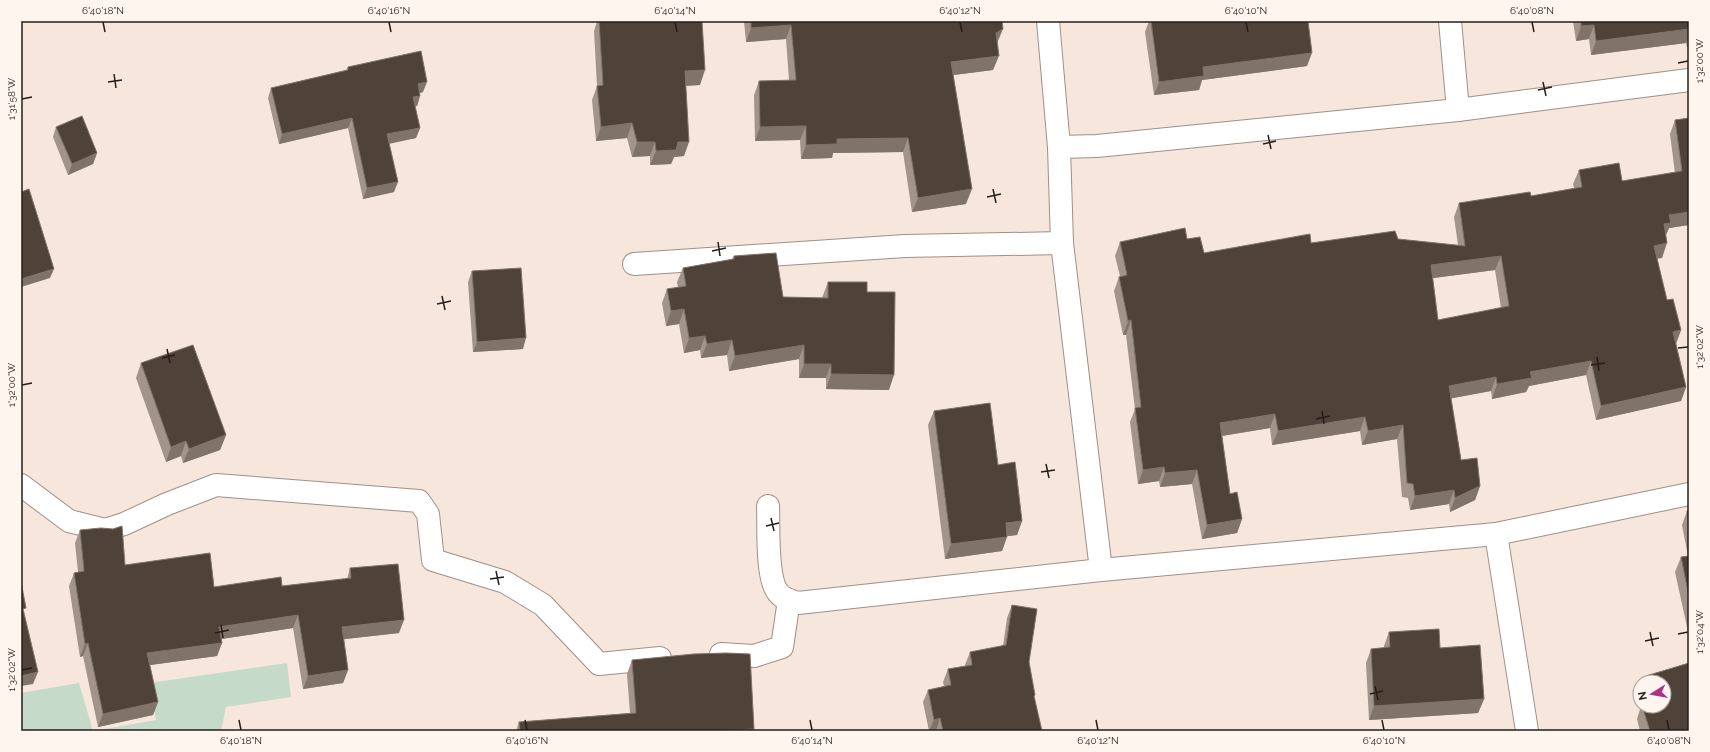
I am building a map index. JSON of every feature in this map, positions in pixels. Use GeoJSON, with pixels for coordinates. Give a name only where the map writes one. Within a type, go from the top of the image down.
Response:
{"type":"FeatureCollection","features":[{"type":"Feature","properties":{"kind":"street"},"geometry":{"type":"LineString","coordinates":[[1048,21],[1059,147],[1062,242],[1101,570]]}},
{"type":"Feature","properties":{"kind":"street"},"geometry":{"type":"LineString","coordinates":[[1450,21],[1458,110]]}},
{"type":"Feature","properties":{"kind":"street"},"geometry":{"type":"LineString","coordinates":[[1059,147],[1097,146],[1458,110],[1689,80]]}},
{"type":"Feature","properties":{"kind":"street"},"geometry":{"type":"LineString","coordinates":[[634,264],[905,246],[1062,242]]}},
{"type":"Feature","properties":{"kind":"street"},"geometry":{"type":"LineString","coordinates":[[21,485],[69,521],[105,530],[124,524],[167,504],[216,485],[419,501],[428,514],[434,560],[505,582],[543,605],[599,664],[677,657]]}},
{"type":"Feature","properties":{"kind":"street"},"geometry":{"type":"LineString","coordinates":[[768,506],[771,578],[777,592],[789,600],[798,603],[821,602],[1101,570],[1496,534],[1689,494]]}},
{"type":"Feature","properties":{"kind":"street"},"geometry":{"type":"LineString","coordinates":[[1496,534],[1527,731]]}},
{"type":"Feature","properties":{"kind":"street"},"geometry":{"type":"LineString","coordinates":[[700,654],[754,656],[782,647],[789,600]]}},
{"type":"Feature","properties":{"kind":"green space"},"geometry":{"type":"Polygon","coordinates":[[[287,663],[291,697],[226,707],[221,731],[93,731],[156,720],[149,683],[287,663]]]}},
{"type":"Feature","properties":{"kind":"green space"},"geometry":{"type":"Polygon","coordinates":[[[79,683],[93,731],[21,731],[21,693],[79,683]]]}},
{"type":"Feature","properties":{"kind":"building"},"geometry":{"type":"Polygon","coordinates":[[[599,21],[702,21],[705,70],[685,71],[689,142],[678,142],[676,150],[656,151],[655,142],[637,142],[632,123],[601,127],[597,86],[603,85],[599,21]]]}},
{"type":"Feature","properties":{"kind":"building"},"geometry":{"type":"Polygon","coordinates":[[[751,21],[1002,21],[1003,29],[996,33],[999,56],[951,62],[972,189],[918,198],[908,138],[837,139],[837,144],[806,145],[806,126],[760,127],[759,81],[796,80],[791,25],[751,28],[751,21]]]}},
{"type":"Feature","properties":{"kind":"building"},"geometry":{"type":"Polygon","coordinates":[[[1151,21],[1308,21],[1312,53],[1203,67],[1204,76],[1159,82],[1151,21]]]}},
{"type":"Feature","properties":{"kind":"building"},"geometry":{"type":"Polygon","coordinates":[[[1581,21],[1689,21],[1689,29],[1596,41],[1594,25],[1581,26],[1581,21]]]}},
{"type":"Feature","properties":{"kind":"building"},"geometry":{"type":"Polygon","coordinates":[[[421,51],[427,82],[418,84],[420,96],[413,97],[420,128],[387,134],[398,182],[367,188],[352,118],[282,134],[271,88],[348,70],[348,67],[421,51]]]}},
{"type":"Feature","properties":{"kind":"building"},"geometry":{"type":"Polygon","coordinates":[[[82,116],[97,153],[72,164],[56,127],[82,116]]]}},
{"type":"Feature","properties":{"kind":"building"},"geometry":{"type":"Polygon","coordinates":[[[1689,118],[1689,212],[1669,215],[1671,223],[1664,224],[1667,243],[1654,246],[1667,300],[1673,299],[1681,330],[1673,332],[1686,387],[1601,406],[1591,361],[1530,372],[1532,378],[1497,384],[1496,377],[1449,386],[1461,460],[1477,458],[1480,486],[1455,498],[1454,490],[1415,496],[1413,484],[1407,483],[1403,425],[1368,431],[1365,417],[1278,431],[1275,414],[1220,423],[1230,494],[1237,492],[1242,519],[1207,525],[1197,470],[1165,473],[1164,467],[1143,470],[1135,408],[1141,407],[1131,320],[1128,321],[1119,277],[1127,275],[1120,242],[1185,228],[1187,239],[1200,237],[1204,253],[1310,234],[1311,243],[1395,231],[1398,239],[1465,246],[1459,203],[1530,192],[1531,196],[1582,187],[1579,170],[1619,163],[1622,181],[1682,171],[1675,120],[1689,118]],[[1501,256],[1431,265],[1438,320],[1509,306],[1501,256]]]}},
{"type":"Feature","properties":{"kind":"building"},"geometry":{"type":"Polygon","coordinates":[[[29,189],[54,269],[21,279],[21,192],[29,189]]]}},
{"type":"Feature","properties":{"kind":"building"},"geometry":{"type":"Polygon","coordinates":[[[776,253],[783,297],[828,298],[828,282],[867,282],[867,292],[895,292],[894,375],[831,374],[831,364],[804,364],[804,345],[735,356],[732,340],[707,344],[705,336],[689,338],[684,309],[671,311],[667,289],[686,286],[683,268],[734,259],[734,256],[776,253]]]}},
{"type":"Feature","properties":{"kind":"building"},"geometry":{"type":"Polygon","coordinates":[[[521,268],[526,338],[477,342],[472,271],[521,268]]]}},
{"type":"Feature","properties":{"kind":"building"},"geometry":{"type":"Polygon","coordinates":[[[193,345],[226,435],[189,449],[186,441],[171,447],[141,363],[193,345]]]}},
{"type":"Feature","properties":{"kind":"building"},"geometry":{"type":"Polygon","coordinates":[[[990,403],[998,465],[1015,462],[1022,521],[1006,523],[1007,537],[951,544],[934,411],[990,403]]]}},
{"type":"Feature","properties":{"kind":"building"},"geometry":{"type":"Polygon","coordinates":[[[122,526],[125,565],[210,553],[214,587],[281,577],[282,586],[351,578],[350,568],[398,564],[404,620],[342,627],[348,670],[308,676],[298,615],[219,627],[222,643],[147,653],[158,702],[103,714],[88,643],[85,644],[74,573],[84,571],[80,530],[101,528],[113,529],[122,526]]]}},
{"type":"Feature","properties":{"kind":"building"},"geometry":{"type":"Polygon","coordinates":[[[1689,556],[1689,597],[1681,557],[1689,556]]]}},
{"type":"Feature","properties":{"kind":"building"},"geometry":{"type":"Polygon","coordinates":[[[21,582],[26,608],[23,609],[38,672],[21,676],[21,582]]]}},
{"type":"Feature","properties":{"kind":"building"},"geometry":{"type":"Polygon","coordinates":[[[1012,605],[1037,609],[1029,662],[1034,696],[1042,731],[943,731],[940,718],[934,720],[928,690],[951,685],[948,669],[972,665],[970,652],[1006,645],[1012,605]]]}},
{"type":"Feature","properties":{"kind":"building"},"geometry":{"type":"Polygon","coordinates":[[[1439,629],[1440,648],[1480,645],[1484,699],[1374,706],[1371,649],[1390,647],[1389,632],[1439,629]]]}},
{"type":"Feature","properties":{"kind":"building"},"geometry":{"type":"Polygon","coordinates":[[[694,654],[750,654],[754,729],[714,731],[520,731],[519,722],[636,713],[632,660],[694,654]]]}},
{"type":"Feature","properties":{"kind":"building"},"geometry":{"type":"Polygon","coordinates":[[[1689,663],[1689,731],[1650,731],[1645,714],[1672,714],[1672,674],[1653,674],[1689,663]]]}}]}
